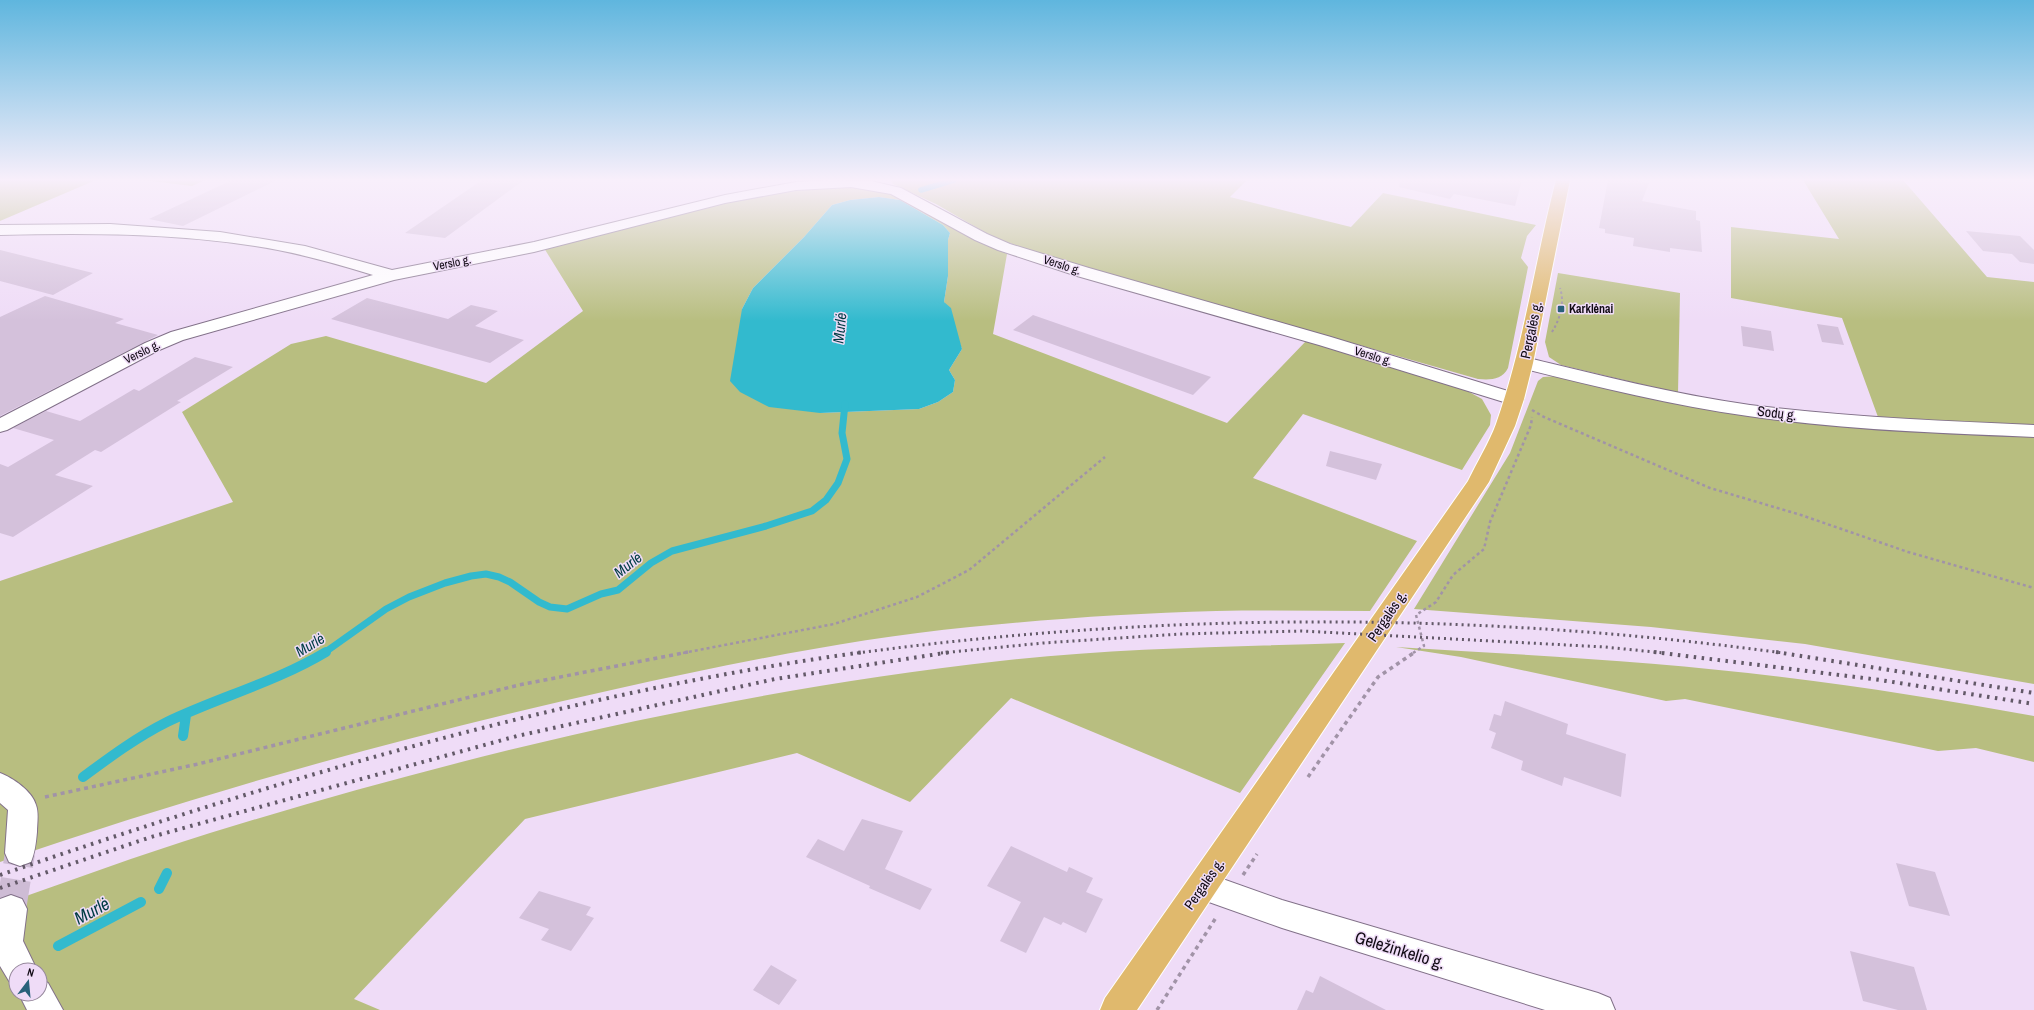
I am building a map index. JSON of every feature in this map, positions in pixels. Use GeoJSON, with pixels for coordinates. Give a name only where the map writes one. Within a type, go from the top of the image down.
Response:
{"type":"FeatureCollection","features":[{"type":"Feature","properties":{"kind":"main road","name":"Pergalės g."},"geometry":{"type":"LineString","coordinates":[[1117,1010],[1478,482],[1505,426],[1514,399],[1524,363],[1553,227]]}},
{"type":"Feature","properties":{"kind":"street","name":"Verslo g."},"geometry":{"type":"LineString","coordinates":[[0,426],[151,347],[178,336],[391,275],[534,247],[613,227]]}},
{"type":"Feature","properties":{"kind":"street","name":"Verslo g."},"geometry":{"type":"LineString","coordinates":[[963,227],[1004,247],[1083,272],[1333,344],[1514,399]]}},
{"type":"Feature","properties":{"kind":"street"},"geometry":{"type":"LineString","coordinates":[[0,230],[122,228],[235,239],[304,251],[391,275]]}},
{"type":"Feature","properties":{"kind":"street","name":"Sodų g."},"geometry":{"type":"LineString","coordinates":[[1524,363],[1708,404],[1756,411],[1859,421],[2034,431]]}},
{"type":"Feature","properties":{"kind":"street"},"geometry":{"type":"LineString","coordinates":[[0,785],[22,805],[23,818],[20,853]]}},
{"type":"Feature","properties":{"kind":"street","name":"Geležinkelio g."},"geometry":{"type":"LineString","coordinates":[[1203,886],[1282,914],[1598,1010]]}},
{"type":"Feature","properties":{"kind":"street"},"geometry":{"type":"LineString","coordinates":[[11,909],[6,936],[11,957],[15,962]]}},
{"type":"Feature","properties":{"kind":"path"},"geometry":{"type":"LineString","coordinates":[[1514,399],[1544,417],[1710,488],[1801,515],[1908,552],[2034,588]]}},
{"type":"Feature","properties":{"kind":"path"},"geometry":{"type":"LineString","coordinates":[[22,805],[32,800],[54,794],[198,764],[519,685],[842,622],[917,597],[969,570],[1105,457]]}},
{"type":"Feature","properties":{"kind":"green space"},"geometry":{"type":"Polygon","coordinates":[[[627,227],[813,227],[753,288],[742,309],[820,413],[919,409],[938,402],[953,392],[955,380],[949,370],[962,349],[944,302],[948,276],[948,240],[950,233],[945,227],[956,227],[1007,254],[993,334],[1227,423],[1307,340],[1460,387],[1482,399],[1491,415],[1490,425],[1462,470],[1303,414],[1253,478],[1417,541],[1370,611],[1216,611],[1154,613],[1062,619],[925,632],[792,653],[616,689],[383,746],[305,767],[152,812],[0,862],[0,581],[233,502],[182,412],[291,344],[326,336],[486,383],[583,311],[544,248],[627,227]]]}},
{"type":"Feature","properties":{"kind":"green space"},"geometry":{"type":"Polygon","coordinates":[[[976,227],[1534,227],[1527,236],[1521,258],[1528,267],[1508,368],[1499,377],[1491,379],[1478,379],[1038,253],[993,237],[976,227]]]}},
{"type":"Feature","properties":{"kind":"green space"},"geometry":{"type":"Polygon","coordinates":[[[1731,227],[1839,239],[1832,227],[1944,227],[1987,277],[2034,282],[2034,426],[1878,417],[1842,318],[1731,298],[1731,227]]]}},
{"type":"Feature","properties":{"kind":"green space"},"geometry":{"type":"Polygon","coordinates":[[[1558,273],[1680,293],[1678,393],[1561,365],[1549,357],[1545,342],[1558,273]]]}},
{"type":"Feature","properties":{"kind":"green space"},"geometry":{"type":"Polygon","coordinates":[[[1558,376],[1681,403],[2034,436],[2034,684],[1805,644],[1651,627],[1414,609],[1510,453],[1538,381],[1543,377],[1558,376]]]}},
{"type":"Feature","properties":{"kind":"green space"},"geometry":{"type":"Polygon","coordinates":[[[1345,643],[1240,793],[1011,698],[910,802],[797,753],[525,819],[354,999],[380,1010],[0,1010],[0,905],[183,841],[307,804],[502,752],[700,708],[800,689],[1000,661],[1086,653],[1345,643]]]}},
{"type":"Feature","properties":{"kind":"green space"},"geometry":{"type":"Polygon","coordinates":[[[1396,647],[1589,659],[1734,671],[1877,690],[2034,716],[2034,762],[1976,748],[1938,751],[1685,699],[1666,701],[1461,657],[1396,647]]]}},
{"type":"Feature","properties":{"kind":"water"},"geometry":{"type":"Polygon","coordinates":[[[813,227],[945,227],[950,233],[948,240],[948,276],[944,302],[951,308],[962,349],[949,370],[955,380],[953,392],[938,402],[919,409],[820,413],[769,407],[740,392],[730,381],[742,309],[753,288],[813,227]]]}},
{"type":"Feature","properties":{"kind":"building"},"geometry":{"type":"Polygon","coordinates":[[[414,227],[460,227],[445,238],[405,233],[414,227]]]}},
{"type":"Feature","properties":{"kind":"building"},"geometry":{"type":"Polygon","coordinates":[[[1700,227],[1702,252],[1670,248],[1670,252],[1633,246],[1634,238],[1605,233],[1605,229],[1599,228],[1700,227]]]}},
{"type":"Feature","properties":{"kind":"building"},"geometry":{"type":"Polygon","coordinates":[[[1966,231],[2020,236],[2034,250],[2034,264],[2020,262],[2012,254],[1983,251],[1966,231]]]}},
{"type":"Feature","properties":{"kind":"building"},"geometry":{"type":"Polygon","coordinates":[[[0,250],[93,273],[53,295],[0,281],[0,250]]]}},
{"type":"Feature","properties":{"kind":"building"},"geometry":{"type":"Polygon","coordinates":[[[45,296],[124,319],[115,323],[158,335],[0,416],[0,317],[45,296]]]}},
{"type":"Feature","properties":{"kind":"building"},"geometry":{"type":"Polygon","coordinates":[[[367,298],[448,319],[471,305],[498,311],[475,326],[524,340],[490,363],[331,319],[367,298]]]}},
{"type":"Feature","properties":{"kind":"building"},"geometry":{"type":"Polygon","coordinates":[[[1033,315],[1211,377],[1193,395],[1013,330],[1033,315]]]}},
{"type":"Feature","properties":{"kind":"building"},"geometry":{"type":"Polygon","coordinates":[[[1817,324],[1838,327],[1844,345],[1822,342],[1817,324]]]}},
{"type":"Feature","properties":{"kind":"building"},"geometry":{"type":"Polygon","coordinates":[[[1741,326],[1771,331],[1774,351],[1743,346],[1741,326]]]}},
{"type":"Feature","properties":{"kind":"building"},"geometry":{"type":"Polygon","coordinates":[[[195,357],[233,367],[177,401],[181,402],[101,452],[95,450],[55,475],[93,486],[13,537],[0,533],[0,464],[8,467],[54,440],[13,428],[46,411],[80,421],[134,389],[139,391],[195,357]]]}},
{"type":"Feature","properties":{"kind":"building"},"geometry":{"type":"Polygon","coordinates":[[[1330,451],[1382,464],[1376,480],[1326,466],[1330,451]]]}},
{"type":"Feature","properties":{"kind":"building"},"geometry":{"type":"Polygon","coordinates":[[[1505,701],[1568,724],[1566,734],[1626,754],[1621,797],[1564,777],[1562,786],[1521,770],[1523,761],[1491,748],[1496,733],[1489,730],[1494,714],[1501,716],[1505,701]]]}},
{"type":"Feature","properties":{"kind":"building"},"geometry":{"type":"Polygon","coordinates":[[[862,819],[903,831],[885,869],[932,889],[920,910],[869,888],[870,886],[806,857],[818,839],[844,851],[862,819]]]}},
{"type":"Feature","properties":{"kind":"building"},"geometry":{"type":"Polygon","coordinates":[[[1011,846],[1067,872],[1069,867],[1093,878],[1086,892],[1103,899],[1086,933],[1063,922],[1061,925],[1044,917],[1026,953],[1000,941],[1021,902],[987,886],[1011,846]]]}},
{"type":"Feature","properties":{"kind":"building"},"geometry":{"type":"Polygon","coordinates":[[[1896,863],[1935,872],[1950,916],[1909,906],[1896,863]]]}},
{"type":"Feature","properties":{"kind":"building"},"geometry":{"type":"Polygon","coordinates":[[[539,891],[591,907],[586,915],[594,918],[571,951],[541,940],[549,929],[519,918],[539,891]]]}},
{"type":"Feature","properties":{"kind":"building"},"geometry":{"type":"Polygon","coordinates":[[[1850,951],[1914,967],[1927,1010],[1898,1010],[1863,1001],[1850,951]]]}},
{"type":"Feature","properties":{"kind":"building"},"geometry":{"type":"Polygon","coordinates":[[[771,965],[797,980],[779,1005],[753,990],[771,965]]]}},
{"type":"Feature","properties":{"kind":"building"},"geometry":{"type":"Polygon","coordinates":[[[1320,976],[1386,1010],[1297,1010],[1306,990],[1313,993],[1320,976]]]}},
{"type":"Feature","properties":{"kind":"waterway","name":"Murlė"},"geometry":{"type":"LineString","coordinates":[[324,653],[386,609],[409,597],[445,583],[471,576],[486,574],[499,577],[510,582],[539,602],[550,607],[567,609],[601,594],[618,590],[651,563],[672,551],[766,526],[812,511],[826,500],[838,483],[847,459],[842,433],[845,404]]}},
{"type":"Feature","properties":{"kind":"waterway","name":"Murlė"},"geometry":{"type":"LineString","coordinates":[[83,777],[134,741],[167,722],[267,681],[307,663],[326,652]]}},
{"type":"Feature","properties":{"kind":"waterway","name":"Murlė"},"geometry":{"type":"LineString","coordinates":[[183,736],[186,715]]}},
{"type":"Feature","properties":{"kind":"waterway","name":"Murlė"},"geometry":{"type":"LineString","coordinates":[[159,889],[167,873]]}},
{"type":"Feature","properties":{"kind":"waterway","name":"Murlė"},"geometry":{"type":"LineString","coordinates":[[58,946],[141,902]]}},
{"type":"Feature","properties":{"kind":"tunnel"},"geometry":{"type":"LineString","coordinates":[[11,909],[20,853]]}},
{"type":"Feature","properties":{"kind":"railway"},"geometry":{"type":"LineString","coordinates":[[859,653],[973,640],[1088,630],[1204,624],[1320,622],[1436,624],[1552,630],[1667,639],[1780,653]]}},
{"type":"Feature","properties":{"kind":"railway"},"geometry":{"type":"LineString","coordinates":[[951,652],[1043,643],[1180,634],[1302,631],[1605,647],[1664,653]]}},
{"type":"Feature","properties":{"kind":"railway"},"geometry":{"type":"LineString","coordinates":[[859,653],[864,652]]}},
{"type":"Feature","properties":{"kind":"railway"},"geometry":{"type":"LineString","coordinates":[[0,888],[151,837],[517,736],[775,679],[951,652]]}},
{"type":"Feature","properties":{"kind":"railway"},"geometry":{"type":"LineString","coordinates":[[941,653],[951,652]]}},
{"type":"Feature","properties":{"kind":"railway"},"geometry":{"type":"LineString","coordinates":[[1654,652],[1880,680],[2034,704]]}},
{"type":"Feature","properties":{"kind":"railway"},"geometry":{"type":"LineString","coordinates":[[1776,652],[1780,653]]}},
{"type":"Feature","properties":{"kind":"railway"},"geometry":{"type":"LineString","coordinates":[[0,875],[105,839],[212,805],[427,742],[644,690],[754,669],[859,653]]}},
{"type":"Feature","properties":{"kind":"railway"},"geometry":{"type":"LineString","coordinates":[[1780,653],[2034,693]]}},
{"type":"Feature","properties":{"kind":"place","name":"Karklėnai"},"geometry":{"type":"Point","coordinates":[1561,309]}}]}
